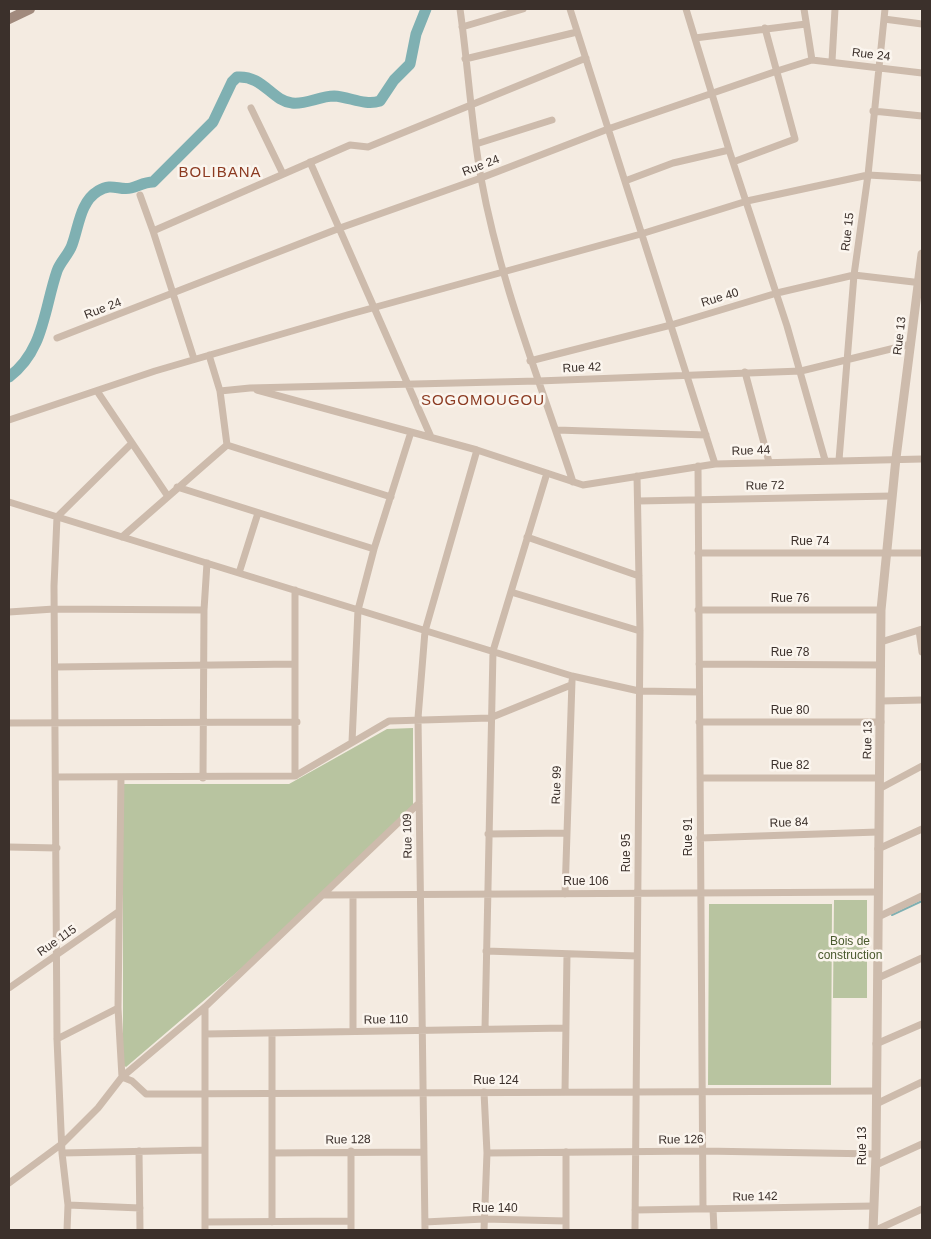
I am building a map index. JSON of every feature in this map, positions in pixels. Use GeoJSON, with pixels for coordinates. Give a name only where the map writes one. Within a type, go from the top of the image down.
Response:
{"type":"FeatureCollection","features":[{"type":"Feature","properties":{"kind":"main road"},"geometry":{"type":"LineString","coordinates":[[9,18],[30,9]]}},
{"type":"Feature","properties":{"kind":"street"},"geometry":{"type":"LineString","coordinates":[[460,9],[470,105],[481,178],[503,272],[530,361],[573,482]]}},
{"type":"Feature","properties":{"kind":"street"},"geometry":{"type":"LineString","coordinates":[[462,27],[523,9]]}},
{"type":"Feature","properties":{"kind":"street"},"geometry":{"type":"LineString","coordinates":[[570,9],[715,464]]}},
{"type":"Feature","properties":{"kind":"street"},"geometry":{"type":"LineString","coordinates":[[686,9],[729,150],[748,201],[777,293],[826,460]]}},
{"type":"Feature","properties":{"kind":"street"},"geometry":{"type":"LineString","coordinates":[[804,9],[812,60]]}},
{"type":"Feature","properties":{"kind":"street"},"geometry":{"type":"LineString","coordinates":[[832,61],[834,9]]}},
{"type":"Feature","properties":{"kind":"street","name":"Rue 15"},"geometry":{"type":"LineString","coordinates":[[839,460],[854,275],[868,175],[873,111],[885,9]]}},
{"type":"Feature","properties":{"kind":"street"},"geometry":{"type":"LineString","coordinates":[[884,19],[922,24]]}},
{"type":"Feature","properties":{"kind":"street"},"geometry":{"type":"LineString","coordinates":[[695,38],[806,24]]}},
{"type":"Feature","properties":{"kind":"street"},"geometry":{"type":"LineString","coordinates":[[733,162],[795,139],[765,28]]}},
{"type":"Feature","properties":{"kind":"street"},"geometry":{"type":"LineString","coordinates":[[465,59],[577,32]]}},
{"type":"Feature","properties":{"kind":"street"},"geometry":{"type":"LineString","coordinates":[[154,231],[350,145],[368,146],[586,58]]}},
{"type":"Feature","properties":{"kind":"street","name":"Rue 24"},"geometry":{"type":"LineString","coordinates":[[57,338],[340,228],[481,178],[608,129],[711,92],[812,60],[922,73]]}},
{"type":"Feature","properties":{"kind":"street"},"geometry":{"type":"LineString","coordinates":[[251,108],[283,174]]}},
{"type":"Feature","properties":{"kind":"street"},"geometry":{"type":"LineString","coordinates":[[873,111],[922,116]]}},
{"type":"Feature","properties":{"kind":"street"},"geometry":{"type":"LineString","coordinates":[[476,144],[552,120]]}},
{"type":"Feature","properties":{"kind":"street"},"geometry":{"type":"LineString","coordinates":[[625,181],[673,163],[729,150]]}},
{"type":"Feature","properties":{"kind":"street"},"geometry":{"type":"LineString","coordinates":[[310,162],[431,437]]}},
{"type":"Feature","properties":{"kind":"street"},"geometry":{"type":"LineString","coordinates":[[9,420],[194,359],[641,234],[748,201],[868,175],[922,178]]}},
{"type":"Feature","properties":{"kind":"street"},"geometry":{"type":"LineString","coordinates":[[140,194],[154,231],[194,359]]}},
{"type":"Feature","properties":{"kind":"street","name":"Rue 13"},"geometry":{"type":"LineString","coordinates":[[875,1230],[881,610],[885,553],[911,344],[921,283],[922,254]]}},
{"type":"Feature","properties":{"kind":"street","name":"Rue 40"},"geometry":{"type":"LineString","coordinates":[[530,361],[671,325],[777,293],[854,275],[921,283]]}},
{"type":"Feature","properties":{"kind":"street","name":"Rue 42"},"geometry":{"type":"LineString","coordinates":[[220,391],[250,388],[538,381],[630,376],[687,376],[801,371],[911,344]]}},
{"type":"Feature","properties":{"kind":"street"},"geometry":{"type":"LineString","coordinates":[[209,355],[220,391],[227,445]]}},
{"type":"Feature","properties":{"kind":"street"},"geometry":{"type":"LineString","coordinates":[[745,372],[769,462]]}},
{"type":"Feature","properties":{"kind":"street","name":"Rue 42"},"geometry":{"type":"LineString","coordinates":[[250,388],[477,450],[583,485]]}},
{"type":"Feature","properties":{"kind":"street"},"geometry":{"type":"LineString","coordinates":[[97,391],[167,495]]}},
{"type":"Feature","properties":{"kind":"street"},"geometry":{"type":"LineString","coordinates":[[556,430],[706,435]]}},
{"type":"Feature","properties":{"kind":"street"},"geometry":{"type":"LineString","coordinates":[[352,742],[358,610],[374,550],[411,432]]}},
{"type":"Feature","properties":{"kind":"street"},"geometry":{"type":"LineString","coordinates":[[67,1230],[68,1205],[62,1153],[57,1039],[54,609],[57,517],[131,444]]}},
{"type":"Feature","properties":{"kind":"street"},"geometry":{"type":"LineString","coordinates":[[122,537],[167,495],[227,445]]}},
{"type":"Feature","properties":{"kind":"street"},"geometry":{"type":"LineString","coordinates":[[227,445],[391,497]]}},
{"type":"Feature","properties":{"kind":"street","name":"Rue 109"},"geometry":{"type":"LineString","coordinates":[[425,1226],[418,718],[425,631],[477,450]]}},
{"type":"Feature","properties":{"kind":"street","name":"Rue 44"},"geometry":{"type":"LineString","coordinates":[[583,485],[715,464],[896,458],[922,459]]}},
{"type":"Feature","properties":{"kind":"street","name":"Rue 91"},"geometry":{"type":"LineString","coordinates":[[698,466],[703,1208]]}},
{"type":"Feature","properties":{"kind":"street"},"geometry":{"type":"LineString","coordinates":[[485,1029],[490,718],[493,651],[547,473]]}},
{"type":"Feature","properties":{"kind":"street","name":"Rue 95"},"geometry":{"type":"LineString","coordinates":[[636,1230],[640,631],[637,476]]}},
{"type":"Feature","properties":{"kind":"street"},"geometry":{"type":"LineString","coordinates":[[177,487],[374,550]]}},
{"type":"Feature","properties":{"kind":"street","name":"Rue 72"},"geometry":{"type":"LineString","coordinates":[[638,501],[698,498],[892,496]]}},
{"type":"Feature","properties":{"kind":"street"},"geometry":{"type":"LineString","coordinates":[[9,502],[572,676],[639,691],[699,692]]}},
{"type":"Feature","properties":{"kind":"street"},"geometry":{"type":"LineString","coordinates":[[239,573],[258,513]]}},
{"type":"Feature","properties":{"kind":"street"},"geometry":{"type":"LineString","coordinates":[[527,538],[639,576]]}},
{"type":"Feature","properties":{"kind":"street","name":"Rue 74"},"geometry":{"type":"LineString","coordinates":[[698,553],[922,553]]}},
{"type":"Feature","properties":{"kind":"street"},"geometry":{"type":"LineString","coordinates":[[203,778],[204,610],[207,563]]}},
{"type":"Feature","properties":{"kind":"street"},"geometry":{"type":"LineString","coordinates":[[295,590],[295,776]]}},
{"type":"Feature","properties":{"kind":"street"},"geometry":{"type":"LineString","coordinates":[[511,592],[640,631]]}},
{"type":"Feature","properties":{"kind":"street"},"geometry":{"type":"LineString","coordinates":[[9,612],[54,609],[204,610]]}},
{"type":"Feature","properties":{"kind":"street","name":"Rue 76"},"geometry":{"type":"LineString","coordinates":[[698,610],[881,610]]}},
{"type":"Feature","properties":{"kind":"street"},"geometry":{"type":"LineString","coordinates":[[881,642],[921,630],[922,652]]}},
{"type":"Feature","properties":{"kind":"street"},"geometry":{"type":"LineString","coordinates":[[55,667],[295,664]]}},
{"type":"Feature","properties":{"kind":"street","name":"Rue 78"},"geometry":{"type":"LineString","coordinates":[[699,664],[881,665]]}},
{"type":"Feature","properties":{"kind":"street","name":"Rue 99"},"geometry":{"type":"LineString","coordinates":[[565,894],[572,676]]}},
{"type":"Feature","properties":{"kind":"street"},"geometry":{"type":"LineString","coordinates":[[56,777],[203,778],[295,776],[389,721],[418,718],[490,718],[571,685]]}},
{"type":"Feature","properties":{"kind":"street"},"geometry":{"type":"LineString","coordinates":[[881,701],[922,700]]}},
{"type":"Feature","properties":{"kind":"street"},"geometry":{"type":"LineString","coordinates":[[9,723],[296,722]]}},
{"type":"Feature","properties":{"kind":"street","name":"Rue 80"},"geometry":{"type":"LineString","coordinates":[[699,722],[881,722]]}},
{"type":"Feature","properties":{"kind":"street"},"geometry":{"type":"LineString","coordinates":[[880,789],[922,766]]}},
{"type":"Feature","properties":{"kind":"street"},"geometry":{"type":"LineString","coordinates":[[121,778],[118,1008],[122,1078]]}},
{"type":"Feature","properties":{"kind":"street","name":"Rue 82"},"geometry":{"type":"LineString","coordinates":[[700,778],[880,778]]}},
{"type":"Feature","properties":{"kind":"street"},"geometry":{"type":"LineString","coordinates":[[9,1183],[63,1143],[98,1108],[122,1078],[205,1007],[419,803]]}},
{"type":"Feature","properties":{"kind":"street"},"geometry":{"type":"LineString","coordinates":[[878,849],[922,829]]}},
{"type":"Feature","properties":{"kind":"street","name":"Rue 84"},"geometry":{"type":"LineString","coordinates":[[700,838],[878,832]]}},
{"type":"Feature","properties":{"kind":"street"},"geometry":{"type":"LineString","coordinates":[[488,834],[567,833]]}},
{"type":"Feature","properties":{"kind":"street"},"geometry":{"type":"LineString","coordinates":[[9,848],[56,848]]}},
{"type":"Feature","properties":{"kind":"street","name":"Rue 106"},"geometry":{"type":"LineString","coordinates":[[324,895],[878,892]]}},
{"type":"Feature","properties":{"kind":"street"},"geometry":{"type":"LineString","coordinates":[[353,895],[353,1031]]}},
{"type":"Feature","properties":{"kind":"street"},"geometry":{"type":"LineString","coordinates":[[878,917],[922,896]]}},
{"type":"Feature","properties":{"kind":"street","name":"Rue 115"},"geometry":{"type":"LineString","coordinates":[[9,988],[118,912]]}},
{"type":"Feature","properties":{"kind":"street"},"geometry":{"type":"LineString","coordinates":[[486,951],[637,956]]}},
{"type":"Feature","properties":{"kind":"street"},"geometry":{"type":"LineString","coordinates":[[565,1092],[567,954]]}},
{"type":"Feature","properties":{"kind":"street"},"geometry":{"type":"LineString","coordinates":[[878,978],[922,958]]}},
{"type":"Feature","properties":{"kind":"street"},"geometry":{"type":"LineString","coordinates":[[205,1007],[205,1230]]}},
{"type":"Feature","properties":{"kind":"street"},"geometry":{"type":"LineString","coordinates":[[57,1039],[118,1008]]}},
{"type":"Feature","properties":{"kind":"street"},"geometry":{"type":"LineString","coordinates":[[876,1044],[922,1024]]}},
{"type":"Feature","properties":{"kind":"street","name":"Rue 110"},"geometry":{"type":"LineString","coordinates":[[205,1034],[566,1028]]}},
{"type":"Feature","properties":{"kind":"street"},"geometry":{"type":"LineString","coordinates":[[272,1033],[272,1222]]}},
{"type":"Feature","properties":{"kind":"street","name":"Rue 124"},"geometry":{"type":"LineString","coordinates":[[122,1078],[132,1081],[146,1094],[876,1092]]}},
{"type":"Feature","properties":{"kind":"street"},"geometry":{"type":"LineString","coordinates":[[876,1104],[922,1082]]}},
{"type":"Feature","properties":{"kind":"street"},"geometry":{"type":"LineString","coordinates":[[484,1092],[486,1154],[484,1230]]}},
{"type":"Feature","properties":{"kind":"street"},"geometry":{"type":"LineString","coordinates":[[876,1164],[922,1144]]}},
{"type":"Feature","properties":{"kind":"street"},"geometry":{"type":"LineString","coordinates":[[62,1153],[205,1150]]}},
{"type":"Feature","properties":{"kind":"street"},"geometry":{"type":"LineString","coordinates":[[140,1151],[140,1230]]}},
{"type":"Feature","properties":{"kind":"street"},"geometry":{"type":"LineString","coordinates":[[351,1151],[351,1230]]}},
{"type":"Feature","properties":{"kind":"street","name":"Rue 126"},"geometry":{"type":"LineString","coordinates":[[486,1154],[703,1151],[876,1154]]}},
{"type":"Feature","properties":{"kind":"street","name":"Rue 128"},"geometry":{"type":"LineString","coordinates":[[272,1153],[424,1152]]}},
{"type":"Feature","properties":{"kind":"street"},"geometry":{"type":"LineString","coordinates":[[566,1152],[566,1230]]}},
{"type":"Feature","properties":{"kind":"street"},"geometry":{"type":"LineString","coordinates":[[68,1205],[140,1208]]}},
{"type":"Feature","properties":{"kind":"street","name":"Rue 142"},"geometry":{"type":"LineString","coordinates":[[635,1210],[874,1206]]}},
{"type":"Feature","properties":{"kind":"street"},"geometry":{"type":"LineString","coordinates":[[875,1230],[922,1208]]}},
{"type":"Feature","properties":{"kind":"street"},"geometry":{"type":"LineString","coordinates":[[713,1209],[714,1230]]}},
{"type":"Feature","properties":{"kind":"street","name":"Rue 140"},"geometry":{"type":"LineString","coordinates":[[425,1226],[484,1219],[566,1221]]}},
{"type":"Feature","properties":{"kind":"street"},"geometry":{"type":"LineString","coordinates":[[205,1222],[351,1221]]}},
{"type":"Feature","properties":{"kind":"green space"},"geometry":{"type":"Polygon","coordinates":[[[413,728],[413,806],[256,956],[126,1067],[123,1065],[123,784],[289,784],[387,729],[413,728]]]}},
{"type":"Feature","properties":{"kind":"green space","name":"Bois de construction"},"geometry":{"type":"Polygon","coordinates":[[[834,900],[867,900],[867,998],[833,998],[834,900]]]}},
{"type":"Feature","properties":{"kind":"green space"},"geometry":{"type":"Polygon","coordinates":[[[709,904],[832,904],[831,1085],[708,1085],[709,904]]]}},
{"type":"Feature","properties":{"kind":"waterway"},"geometry":{"type":"LineString","coordinates":[[9,377],[21,367],[36,342],[57,271],[71,248],[81,215],[87,201],[92,196],[107,187],[127,189],[153,182],[213,122],[232,82],[237,77],[246,77],[254,80],[279,98],[292,103],[302,103],[334,96],[363,102],[380,101],[394,80],[410,64],[416,34],[426,9]]}},
{"type":"Feature","properties":{"kind":"waterway"},"geometry":{"type":"LineString","coordinates":[[892,915],[922,901]]}},
{"type":"Feature","properties":{"kind":"district","name":"BOLIBANA"},"geometry":{"type":"Point","coordinates":[220,173]}},
{"type":"Feature","properties":{"kind":"district","name":"SOGOMOUGOU"},"geometry":{"type":"Point","coordinates":[483,401]}}]}
